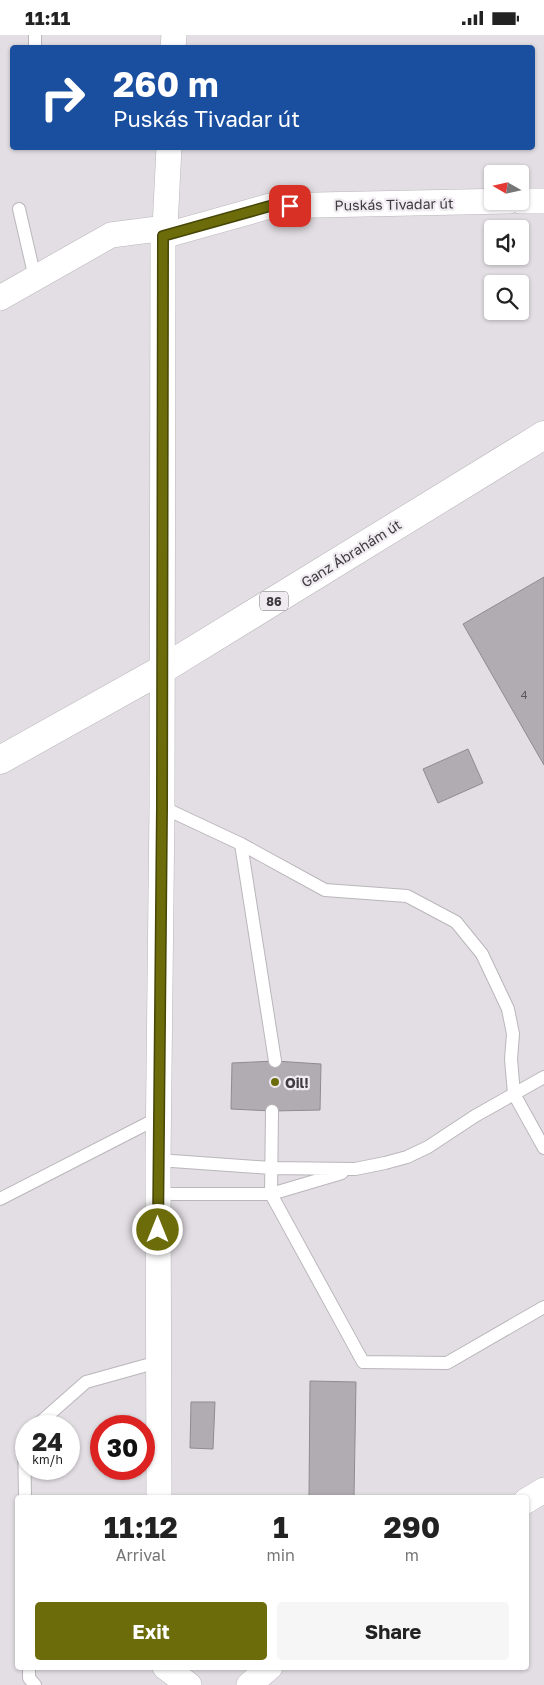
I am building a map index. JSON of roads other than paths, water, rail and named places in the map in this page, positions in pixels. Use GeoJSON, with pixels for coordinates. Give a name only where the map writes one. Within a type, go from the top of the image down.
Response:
{"type":"FeatureCollection","features":[{"type":"Feature","properties":{"kind":"main road","name":"Ganz Ábrahám út"},"geometry":{"type":"LineString","coordinates":[[0,760],[162,669],[544,435]]}},
{"type":"Feature","properties":{"kind":"street"},"geometry":{"type":"LineString","coordinates":[[159,1495],[158,1118],[162,807],[164,232],[169,150]]}},
{"type":"Feature","properties":{"kind":"street"},"geometry":{"type":"LineString","coordinates":[[529,201],[544,201]]}},
{"type":"Feature","properties":{"kind":"street","name":"Puskás Tivadar út"},"geometry":{"type":"LineString","coordinates":[[0,298],[111,235],[164,232],[270,206],[484,202]]}},
{"type":"Feature","properties":{"kind":"street"},"geometry":{"type":"LineString","coordinates":[[529,1499],[544,1490]]}},
{"type":"Feature","properties":{"kind":"street"},"geometry":{"type":"LineString","coordinates":[[160,1670],[160,1685]]}},
{"type":"Feature","properties":{"kind":"street"},"geometry":{"type":"LineString","coordinates":[[169,1670],[190,1685]]}},
{"type":"Feature","properties":{"kind":"street"},"geometry":{"type":"LineString","coordinates":[[249,1685],[266,1670]]}},
{"type":"Feature","properties":{"kind":"lane"},"geometry":{"type":"LineString","coordinates":[[19,209],[35,278]]}},
{"type":"Feature","properties":{"kind":"lane"},"geometry":{"type":"LineString","coordinates":[[162,807],[242,844],[325,890],[407,896],[456,922],[482,955],[508,1009],[513,1034],[514,1094],[544,1148]]}},
{"type":"Feature","properties":{"kind":"lane"},"geometry":{"type":"LineString","coordinates":[[242,844],[275,1061]]}},
{"type":"Feature","properties":{"kind":"lane"},"geometry":{"type":"LineString","coordinates":[[158,1194],[271,1194],[355,1169],[400,1159],[428,1147],[475,1115],[544,1077]]}},
{"type":"Feature","properties":{"kind":"lane"},"geometry":{"type":"LineString","coordinates":[[272,1111],[271,1194],[363,1362],[447,1363],[544,1307]]}},
{"type":"Feature","properties":{"kind":"lane"},"geometry":{"type":"LineString","coordinates":[[0,1199],[158,1118]]}},
{"type":"Feature","properties":{"kind":"lane"},"geometry":{"type":"LineString","coordinates":[[158,1160],[271,1168],[355,1169]]}},
{"type":"Feature","properties":{"kind":"lane"},"geometry":{"type":"LineString","coordinates":[[48,1415],[86,1382],[158,1362]]}},
{"type":"Feature","properties":{"kind":"lane"},"geometry":{"type":"LineString","coordinates":[[25,1480],[25,1495]]}},
{"type":"Feature","properties":{"kind":"lane"},"geometry":{"type":"LineString","coordinates":[[28,1670],[29,1678],[35,1685]]}},
{"type":"Feature","properties":{"kind":"place","name":"Oil!"},"geometry":{"type":"Point","coordinates":[275,1082]}}]}
